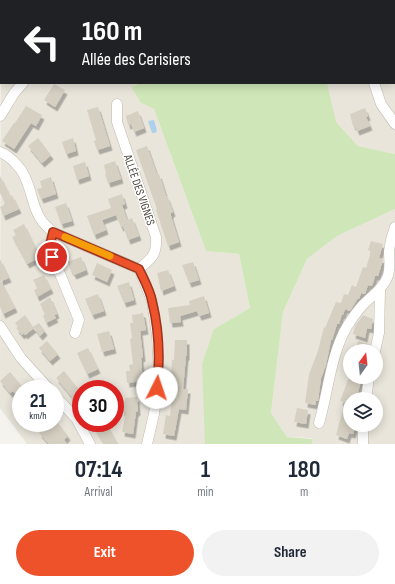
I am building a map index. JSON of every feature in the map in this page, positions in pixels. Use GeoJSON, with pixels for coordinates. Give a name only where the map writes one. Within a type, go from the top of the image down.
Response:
{"type":"FeatureCollection","features":[{"type":"Feature","properties":{"kind":"street"},"geometry":{"type":"LineString","coordinates":[[0,116],[15,92],[22,84]]}},
{"type":"Feature","properties":{"kind":"street"},"geometry":{"type":"LineString","coordinates":[[374,84],[381,104],[395,124]]}},
{"type":"Feature","properties":{"kind":"street","name":"ALLÉE DES VIGNES"},"geometry":{"type":"LineString","coordinates":[[117,104],[117,122],[156,237],[156,247],[153,257],[139,269]]}},
{"type":"Feature","properties":{"kind":"street"},"geometry":{"type":"LineString","coordinates":[[0,152],[12,160],[21,171],[27,181],[33,202],[40,218],[53,232],[139,269],[152,301],[157,335],[159,376],[154,414],[147,444]]}},
{"type":"Feature","properties":{"kind":"street"},"geometry":{"type":"LineString","coordinates":[[319,424],[325,405],[327,385],[341,338],[348,324],[366,302],[380,290],[387,278],[389,271],[390,244],[395,228]]}},
{"type":"Feature","properties":{"kind":"street"},"geometry":{"type":"LineString","coordinates":[[53,232],[50,245],[52,257],[79,320],[75,333]]}},
{"type":"Feature","properties":{"kind":"street"},"geometry":{"type":"LineString","coordinates":[[377,344],[379,333],[380,290]]}},
{"type":"Feature","properties":{"kind":"street"},"geometry":{"type":"LineString","coordinates":[[0,326],[21,358],[41,380]]}},
{"type":"Feature","properties":{"kind":"street"},"geometry":{"type":"LineString","coordinates":[[64,405],[76,418],[90,444]]}},
{"type":"Feature","properties":{"kind":"street"},"geometry":{"type":"LineString","coordinates":[[363,432],[363,444]]}},
{"type":"Feature","properties":{"kind":"shaded area"},"geometry":{"type":"Polygon","coordinates":[[[1,84],[138,84],[131,87],[141,103],[154,109],[206,251],[239,254],[250,308],[214,329],[205,444],[27,444],[18,432],[64,432],[64,380],[12,380],[12,424],[0,408],[1,84]]]}},
{"type":"Feature","properties":{"kind":"shaded area"},"geometry":{"type":"Polygon","coordinates":[[[327,84],[395,84],[395,154],[358,146],[335,122],[327,84]]]}},
{"type":"Feature","properties":{"kind":"shaded area"},"geometry":{"type":"Polygon","coordinates":[[[395,209],[395,444],[312,444],[312,438],[287,437],[271,413],[283,312],[307,259],[337,236],[395,209]]]}},
{"type":"Feature","properties":{"kind":"green space"},"geometry":{"type":"Polygon","coordinates":[[[138,84],[327,84],[336,122],[358,146],[395,154],[395,209],[337,236],[307,259],[283,312],[271,413],[287,437],[312,439],[312,444],[205,444],[202,364],[214,329],[250,308],[239,254],[206,251],[154,109],[141,103],[131,87],[138,84]]]}},
{"type":"Feature","properties":{"kind":"water"},"geometry":{"type":"Polygon","coordinates":[[[154,120],[157,131],[152,133],[148,121],[154,120]]]}},
{"type":"Feature","properties":{"kind":"building"},"geometry":{"type":"Polygon","coordinates":[[[54,84],[65,90],[55,107],[44,100],[54,84]]]}},
{"type":"Feature","properties":{"kind":"building"},"geometry":{"type":"Polygon","coordinates":[[[26,106],[42,115],[36,126],[31,123],[14,149],[2,141],[26,106]]]}},
{"type":"Feature","properties":{"kind":"building"},"geometry":{"type":"Polygon","coordinates":[[[98,107],[110,146],[97,150],[94,141],[96,140],[87,110],[98,107]]]}},
{"type":"Feature","properties":{"kind":"building"},"geometry":{"type":"Polygon","coordinates":[[[365,108],[368,116],[366,117],[370,126],[357,131],[355,126],[353,126],[350,114],[365,108]]]}},
{"type":"Feature","properties":{"kind":"building"},"geometry":{"type":"Polygon","coordinates":[[[138,111],[144,128],[134,132],[131,124],[128,125],[126,116],[138,111]]]}},
{"type":"Feature","properties":{"kind":"building"},"geometry":{"type":"Polygon","coordinates":[[[38,138],[51,155],[42,163],[28,146],[38,138]]]}},
{"type":"Feature","properties":{"kind":"building"},"geometry":{"type":"Polygon","coordinates":[[[73,138],[76,151],[66,154],[62,142],[73,138]]]}},
{"type":"Feature","properties":{"kind":"building"},"geometry":{"type":"Polygon","coordinates":[[[147,146],[157,175],[159,174],[173,212],[171,213],[171,216],[179,242],[168,246],[156,210],[157,209],[136,150],[147,146]]]}},
{"type":"Feature","properties":{"kind":"building"},"geometry":{"type":"Polygon","coordinates":[[[115,161],[121,179],[108,183],[104,165],[115,161]]]}},
{"type":"Feature","properties":{"kind":"building"},"geometry":{"type":"Polygon","coordinates":[[[85,162],[89,176],[77,180],[73,166],[85,162]]]}},
{"type":"Feature","properties":{"kind":"building"},"geometry":{"type":"Polygon","coordinates":[[[0,176],[10,196],[12,195],[19,209],[3,216],[0,207],[5,203],[0,193],[0,176]]]}},
{"type":"Feature","properties":{"kind":"building"},"geometry":{"type":"Polygon","coordinates":[[[51,177],[56,194],[41,199],[37,189],[42,188],[40,181],[51,177]]]}},
{"type":"Feature","properties":{"kind":"building"},"geometry":{"type":"Polygon","coordinates":[[[122,194],[125,204],[122,205],[127,220],[132,218],[139,236],[128,240],[123,226],[121,227],[116,215],[102,220],[106,230],[94,235],[87,216],[111,208],[108,199],[122,194]]]}},
{"type":"Feature","properties":{"kind":"building"},"geometry":{"type":"Polygon","coordinates":[[[66,203],[72,221],[61,224],[55,207],[66,203]]]}},
{"type":"Feature","properties":{"kind":"building"},"geometry":{"type":"Polygon","coordinates":[[[24,224],[40,257],[27,264],[12,237],[16,235],[13,230],[24,224]]]}},
{"type":"Feature","properties":{"kind":"building"},"geometry":{"type":"Polygon","coordinates":[[[371,241],[383,244],[379,258],[383,259],[378,276],[375,276],[372,286],[368,285],[365,294],[361,293],[359,299],[358,298],[350,311],[345,309],[343,315],[342,314],[331,340],[326,365],[321,378],[318,401],[316,401],[316,405],[305,403],[309,374],[318,351],[324,327],[325,328],[336,302],[341,303],[344,294],[348,295],[352,285],[356,287],[363,267],[366,268],[370,255],[370,251],[368,250],[371,241]]]}},
{"type":"Feature","properties":{"kind":"building"},"geometry":{"type":"Polygon","coordinates":[[[81,257],[86,270],[74,275],[67,262],[81,257]]]}},
{"type":"Feature","properties":{"kind":"building"},"geometry":{"type":"Polygon","coordinates":[[[0,259],[9,278],[1,281],[15,308],[3,314],[0,307],[0,259]]]}},
{"type":"Feature","properties":{"kind":"building"},"geometry":{"type":"Polygon","coordinates":[[[193,262],[199,280],[189,283],[182,265],[193,262]]]}},
{"type":"Feature","properties":{"kind":"building"},"geometry":{"type":"Polygon","coordinates":[[[97,263],[112,270],[107,282],[92,275],[97,263]]]}},
{"type":"Feature","properties":{"kind":"building"},"geometry":{"type":"Polygon","coordinates":[[[168,270],[174,286],[161,291],[157,273],[168,270]]]}},
{"type":"Feature","properties":{"kind":"building"},"geometry":{"type":"Polygon","coordinates":[[[44,275],[51,289],[37,297],[34,290],[38,288],[33,280],[44,275]]]}},
{"type":"Feature","properties":{"kind":"building"},"geometry":{"type":"Polygon","coordinates":[[[129,282],[134,300],[124,303],[117,286],[129,282]]]}},
{"type":"Feature","properties":{"kind":"building"},"geometry":{"type":"Polygon","coordinates":[[[98,294],[104,311],[92,315],[85,299],[98,294]]]}},
{"type":"Feature","properties":{"kind":"building"},"geometry":{"type":"Polygon","coordinates":[[[204,296],[209,313],[199,316],[197,311],[180,316],[181,322],[170,323],[168,308],[190,305],[189,301],[204,296]]]}},
{"type":"Feature","properties":{"kind":"building"},"geometry":{"type":"Polygon","coordinates":[[[50,297],[57,314],[54,315],[56,318],[46,323],[43,316],[45,314],[40,304],[50,297]]]}},
{"type":"Feature","properties":{"kind":"building"},"geometry":{"type":"Polygon","coordinates":[[[143,313],[146,330],[140,331],[143,357],[141,358],[143,381],[127,383],[126,371],[130,371],[129,365],[133,364],[130,323],[133,323],[132,315],[143,313]]]}},
{"type":"Feature","properties":{"kind":"building"},"geometry":{"type":"Polygon","coordinates":[[[25,315],[33,327],[39,323],[45,331],[40,336],[34,328],[25,335],[24,333],[22,335],[16,328],[18,327],[15,323],[25,315]]]}},
{"type":"Feature","properties":{"kind":"building"},"geometry":{"type":"Polygon","coordinates":[[[363,315],[373,319],[371,329],[367,328],[365,338],[353,334],[355,326],[363,315]]]}},
{"type":"Feature","properties":{"kind":"building"},"geometry":{"type":"Polygon","coordinates":[[[109,331],[114,349],[102,352],[97,334],[109,331]]]}},
{"type":"Feature","properties":{"kind":"building"},"geometry":{"type":"Polygon","coordinates":[[[175,340],[187,340],[187,356],[183,389],[188,389],[186,410],[179,409],[174,436],[163,434],[166,415],[170,416],[172,398],[175,399],[177,380],[171,380],[175,340]]]}},
{"type":"Feature","properties":{"kind":"building"},"geometry":{"type":"Polygon","coordinates":[[[47,341],[58,354],[50,361],[39,348],[47,341]]]}},
{"type":"Feature","properties":{"kind":"building"},"geometry":{"type":"Polygon","coordinates":[[[358,341],[369,344],[357,344],[358,341]]]}},
{"type":"Feature","properties":{"kind":"building"},"geometry":{"type":"Polygon","coordinates":[[[88,348],[98,369],[87,374],[77,353],[88,348]]]}},
{"type":"Feature","properties":{"kind":"building"},"geometry":{"type":"Polygon","coordinates":[[[64,371],[72,381],[72,397],[64,388],[64,380],[58,380],[56,378],[64,371]]]}},
{"type":"Feature","properties":{"kind":"building"},"geometry":{"type":"Polygon","coordinates":[[[10,372],[17,380],[12,380],[12,392],[10,393],[0,381],[10,372]]]}},
{"type":"Feature","properties":{"kind":"building"},"geometry":{"type":"Polygon","coordinates":[[[346,384],[360,384],[358,392],[343,392],[346,384]]]}},
{"type":"Feature","properties":{"kind":"building"},"geometry":{"type":"Polygon","coordinates":[[[343,393],[343,402],[340,401],[343,393]]]}},
{"type":"Feature","properties":{"kind":"building"},"geometry":{"type":"Polygon","coordinates":[[[137,397],[138,411],[136,412],[133,434],[122,432],[124,432],[126,412],[124,412],[125,398],[137,397]]]}},
{"type":"Feature","properties":{"kind":"building"},"geometry":{"type":"Polygon","coordinates":[[[297,408],[308,410],[306,424],[294,422],[297,408]]]}},
{"type":"Feature","properties":{"kind":"building"},"geometry":{"type":"Polygon","coordinates":[[[343,409],[343,432],[354,432],[353,434],[349,433],[347,439],[336,435],[343,409]]]}},
{"type":"Feature","properties":{"kind":"building"},"geometry":{"type":"Polygon","coordinates":[[[64,431],[68,436],[64,440],[67,444],[49,444],[39,433],[64,431]]]}},
{"type":"Feature","properties":{"kind":"building"},"geometry":{"type":"Polygon","coordinates":[[[96,432],[111,432],[118,444],[104,444],[96,432]]]}},
{"type":"Feature","properties":{"kind":"slow traffic"},"geometry":{"type":"LineString","coordinates":[[65,237],[110,256]]}},
{"type":"Feature","properties":{"kind":"route"},"geometry":{"type":"LineString","coordinates":[[52,257],[50,245],[53,232],[139,269],[152,301],[157,335],[159,376],[157,388]]}}]}
